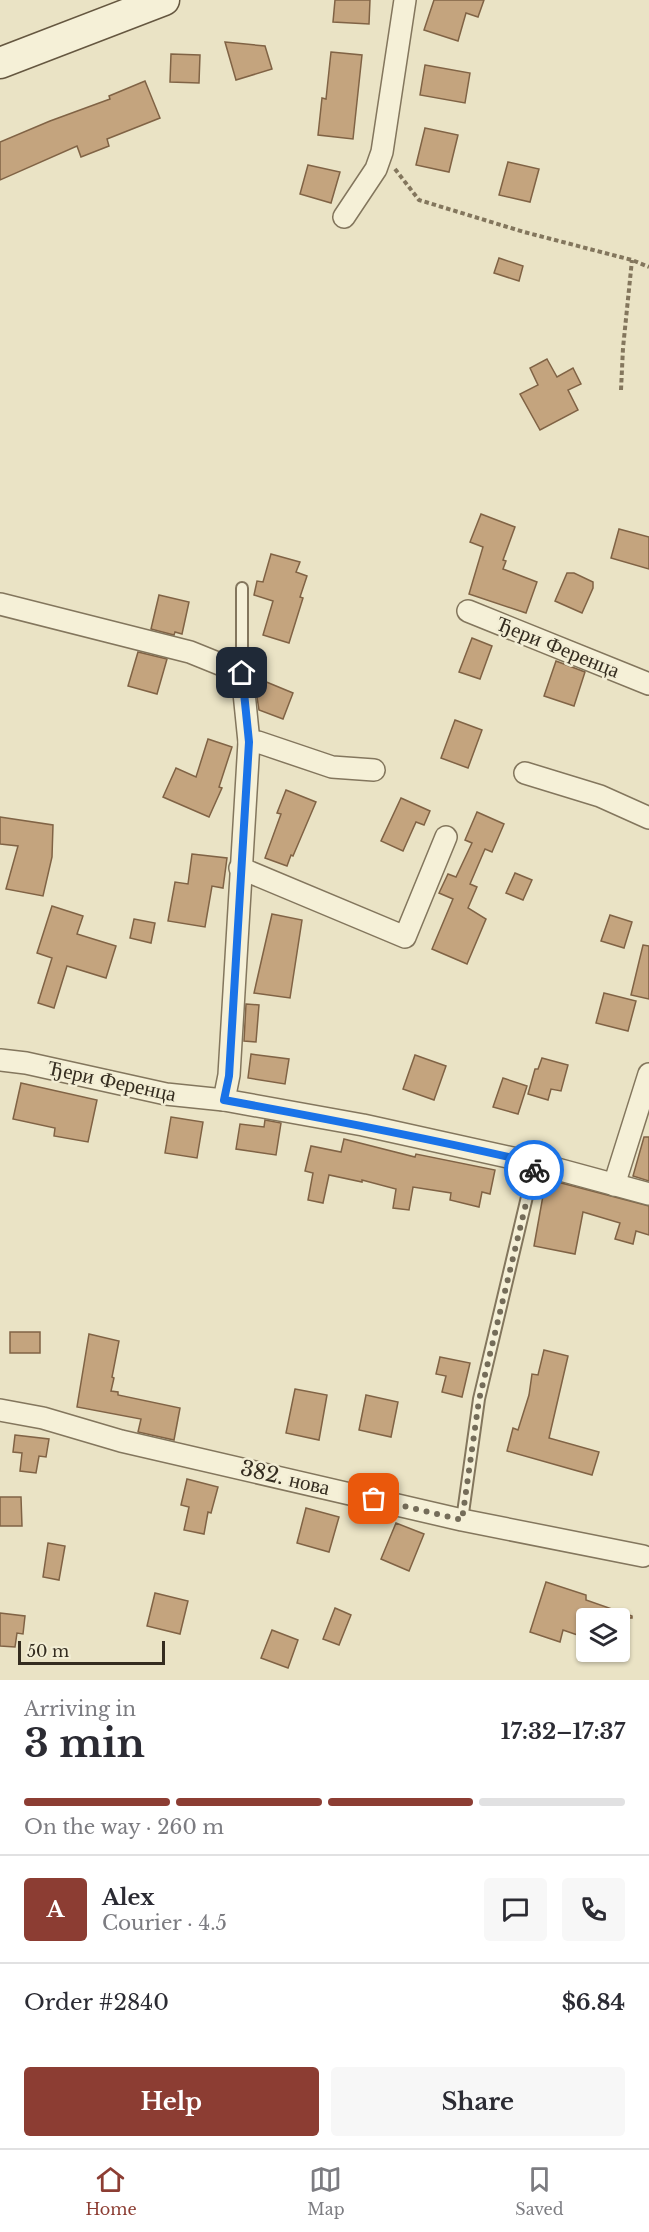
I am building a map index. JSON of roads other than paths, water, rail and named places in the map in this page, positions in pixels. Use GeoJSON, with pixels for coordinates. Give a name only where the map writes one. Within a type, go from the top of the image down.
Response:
{"type":"FeatureCollection","features":[{"type":"Feature","properties":{"kind":"street"},"geometry":{"type":"LineString","coordinates":[[0,63],[164,0]]}},
{"type":"Feature","properties":{"kind":"street"},"geometry":{"type":"LineString","coordinates":[[344,217],[376,169],[382,152],[405,0]]}},
{"type":"Feature","properties":{"kind":"street"},"geometry":{"type":"LineString","coordinates":[[0,604],[190,652],[242,673],[249,742],[229,1076],[224,1100]]}},
{"type":"Feature","properties":{"kind":"street","name":"Ђери Ференца"},"geometry":{"type":"LineString","coordinates":[[468,611],[649,684]]}},
{"type":"Feature","properties":{"kind":"street"},"geometry":{"type":"LineString","coordinates":[[249,742],[258,742],[332,767],[374,770]]}},
{"type":"Feature","properties":{"kind":"street"},"geometry":{"type":"LineString","coordinates":[[525,773],[600,796],[649,818]]}},
{"type":"Feature","properties":{"kind":"street"},"geometry":{"type":"LineString","coordinates":[[240,868],[405,937],[446,837]]}},
{"type":"Feature","properties":{"kind":"street","name":"Ђери Ференца"},"geometry":{"type":"LineString","coordinates":[[0,1060],[26,1063],[166,1094],[224,1100],[363,1125],[535,1163],[649,1194]]}},
{"type":"Feature","properties":{"kind":"street"},"geometry":{"type":"LineString","coordinates":[[614,1185],[649,1074]]}},
{"type":"Feature","properties":{"kind":"street","name":"382. нова"},"geometry":{"type":"LineString","coordinates":[[0,1410],[43,1418],[121,1441],[462,1520],[643,1556]]}},
{"type":"Feature","properties":{"kind":"lane"},"geometry":{"type":"LineString","coordinates":[[242,588],[242,673]]}},
{"type":"Feature","properties":{"kind":"lane"},"geometry":{"type":"LineString","coordinates":[[462,1520],[479,1400],[535,1163]]}}]}
